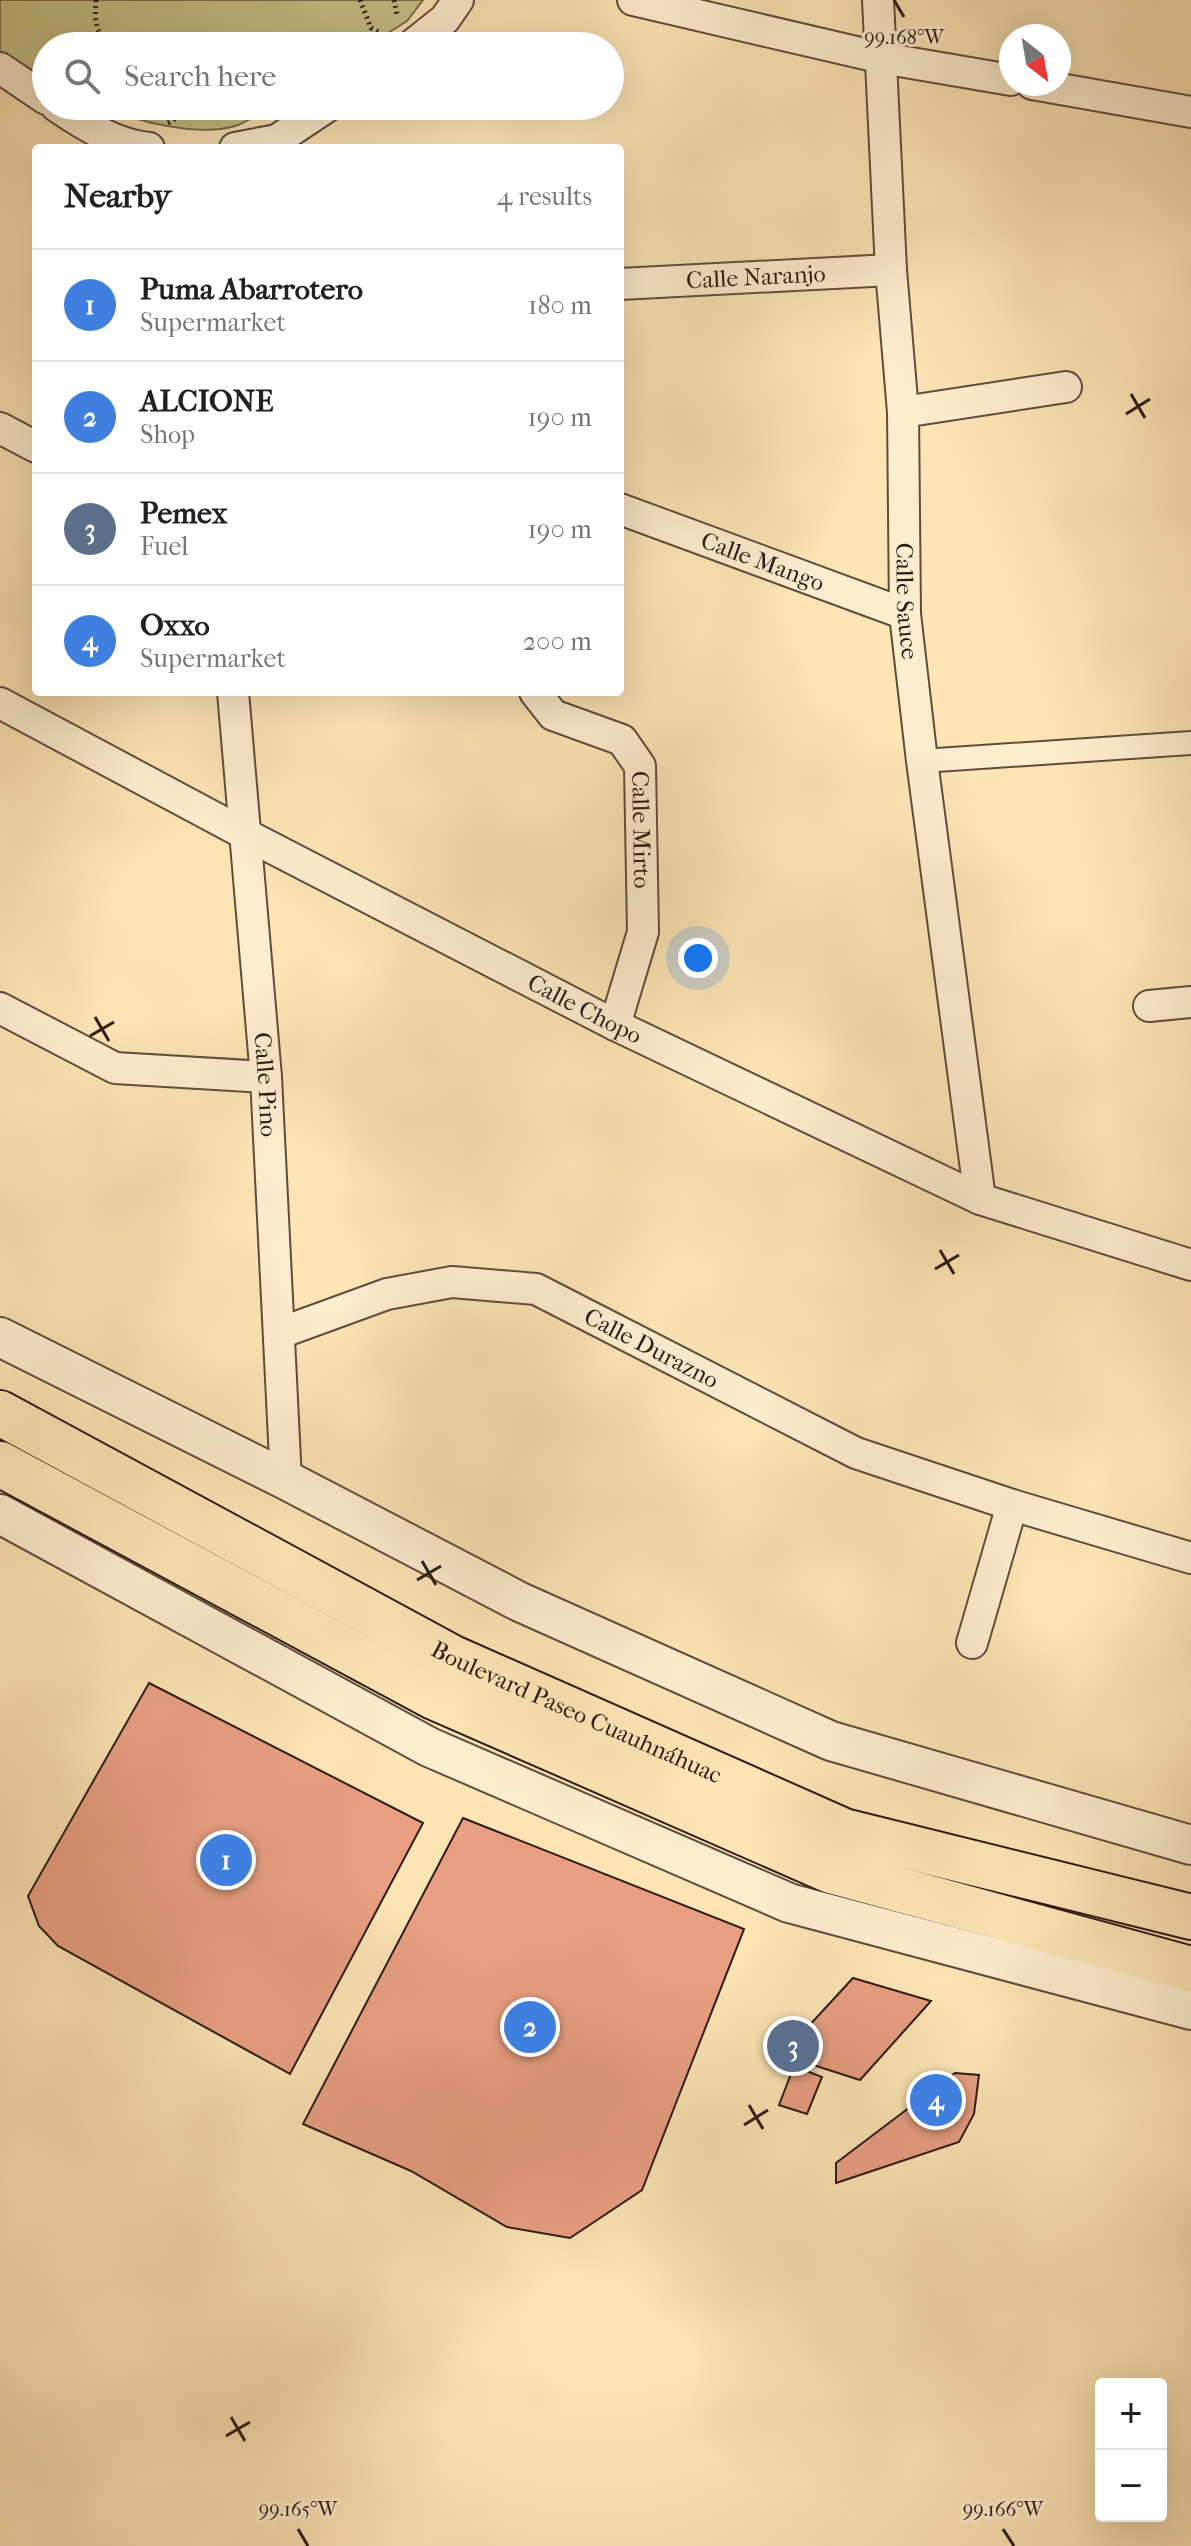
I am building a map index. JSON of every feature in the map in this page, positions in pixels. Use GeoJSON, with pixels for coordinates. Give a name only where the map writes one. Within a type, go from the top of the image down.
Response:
{"type":"FeatureCollection","features":[{"type":"Feature","properties":{"kind":"main road","name":"Boulevard Paseo Cuauhnáhuac"},"geometry":{"type":"LineString","coordinates":[[0,1413],[453,1658],[844,1831],[1191,1917]]}},
{"type":"Feature","properties":{"kind":"main road","name":"Boulevard Paseo Cuauhnáhuac"},"geometry":{"type":"LineString","coordinates":[[0,1464],[434,1697],[831,1871],[1191,1969]]}},
{"type":"Feature","properties":{"kind":"street"},"geometry":{"type":"LineString","coordinates":[[429,32],[445,19],[458,0]]}},
{"type":"Feature","properties":{"kind":"street"},"geometry":{"type":"LineString","coordinates":[[633,0],[882,58],[999,78]]}},
{"type":"Feature","properties":{"kind":"street","name":"Calle Sauce"},"geometry":{"type":"LineString","coordinates":[[878,0],[891,270],[903,412],[905,614],[980,1199]]}},
{"type":"Feature","properties":{"kind":"street"},"geometry":{"type":"LineString","coordinates":[[0,68],[32,90]]}},
{"type":"Feature","properties":{"kind":"street"},"geometry":{"type":"LineString","coordinates":[[1071,91],[1191,112]]}},
{"type":"Feature","properties":{"kind":"street"},"geometry":{"type":"LineString","coordinates":[[77,120],[125,144]]}},
{"type":"Feature","properties":{"kind":"street"},"geometry":{"type":"LineString","coordinates":[[256,144],[277,140],[307,120]]}},
{"type":"Feature","properties":{"kind":"street","name":"Calle Naranjo"},"geometry":{"type":"LineString","coordinates":[[624,284],[891,270]]}},
{"type":"Feature","properties":{"kind":"street"},"geometry":{"type":"LineString","coordinates":[[903,412],[1066,387]]}},
{"type":"Feature","properties":{"kind":"street"},"geometry":{"type":"LineString","coordinates":[[0,428],[32,445]]}},
{"type":"Feature","properties":{"kind":"street","name":"Calle Mango"},"geometry":{"type":"LineString","coordinates":[[624,510],[905,614]]}},
{"type":"Feature","properties":{"kind":"street","name":"Calle Pino"},"geometry":{"type":"LineString","coordinates":[[233,696],[266,1077],[286,1480]]}},
{"type":"Feature","properties":{"kind":"street","name":"Calle Mirto"},"geometry":{"type":"LineString","coordinates":[[538,696],[553,715],[622,740],[640,766],[643,932],[615,1025]]}},
{"type":"Feature","properties":{"kind":"street","name":"Calle Chopo"},"geometry":{"type":"LineString","coordinates":[[0,703],[615,1025],[980,1199],[1191,1265]]}},
{"type":"Feature","properties":{"kind":"street"},"geometry":{"type":"LineString","coordinates":[[922,761],[1191,743]]}},
{"type":"Feature","properties":{"kind":"street"},"geometry":{"type":"LineString","coordinates":[[1149,1006],[1191,1002]]}},
{"type":"Feature","properties":{"kind":"street"},"geometry":{"type":"LineString","coordinates":[[0,1008],[115,1068],[266,1077]]}},
{"type":"Feature","properties":{"kind":"street","name":"Calle Durazno"},"geometry":{"type":"LineString","coordinates":[[280,1333],[387,1294],[452,1282],[536,1289],[856,1453],[1012,1505],[1191,1558]]}},
{"type":"Feature","properties":{"kind":"street"},"geometry":{"type":"LineString","coordinates":[[0,1337],[286,1480],[520,1602],[831,1741],[1191,1845]]}},
{"type":"Feature","properties":{"kind":"street"},"geometry":{"type":"LineString","coordinates":[[972,1643],[1012,1505]]}},
{"type":"Feature","properties":{"kind":"street"},"geometry":{"type":"LineString","coordinates":[[0,1514],[429,1747],[789,1903],[1191,2010]]}},
{"type":"Feature","properties":{"kind":"path"},"geometry":{"type":"LineString","coordinates":[[96,0],[95,22],[99,32]]}},
{"type":"Feature","properties":{"kind":"path"},"geometry":{"type":"LineString","coordinates":[[360,0],[371,28],[379,32]]}},
{"type":"Feature","properties":{"kind":"path"},"geometry":{"type":"LineString","coordinates":[[383,32],[393,27],[397,15],[394,0]]}},
{"type":"Feature","properties":{"kind":"shaded area"},"geometry":{"type":"Polygon","coordinates":[[[0,0],[423,0],[407,21],[389,32],[32,32],[32,70],[0,54],[0,0]]]}},
{"type":"Feature","properties":{"kind":"shaded area"},"geometry":{"type":"Polygon","coordinates":[[[142,120],[248,120],[223,129],[206,130],[142,120]]]}},
{"type":"Feature","properties":{"kind":"building"},"geometry":{"type":"Polygon","coordinates":[[[149,1683],[423,1823],[290,2074],[58,1946],[39,1926],[28,1896],[149,1683]]]}},
{"type":"Feature","properties":{"kind":"building"},"geometry":{"type":"Polygon","coordinates":[[[463,1818],[744,1929],[642,2190],[570,2238],[507,2227],[411,2171],[303,2124],[463,1818]]]}},
{"type":"Feature","properties":{"kind":"building"},"geometry":{"type":"Polygon","coordinates":[[[853,1978],[931,2001],[860,2080],[782,2055],[853,1978]]]}},
{"type":"Feature","properties":{"kind":"building"},"geometry":{"type":"Polygon","coordinates":[[[794,2066],[822,2077],[807,2114],[779,2105],[794,2066]]]}},
{"type":"Feature","properties":{"kind":"building"},"geometry":{"type":"Polygon","coordinates":[[[955,2073],[979,2075],[974,2114],[959,2142],[836,2183],[836,2163],[955,2073]]]}},
{"type":"Feature","properties":{"kind":"place","name":"Puma Abarrotero"},"geometry":{"type":"Point","coordinates":[226,1860]}},
{"type":"Feature","properties":{"kind":"place","name":"ALCIONE"},"geometry":{"type":"Point","coordinates":[530,2027]}},
{"type":"Feature","properties":{"kind":"place","name":"Pemex"},"geometry":{"type":"Point","coordinates":[793,2046]}},
{"type":"Feature","properties":{"kind":"place","name":"Oxxo"},"geometry":{"type":"Point","coordinates":[936,2100]}}]}
